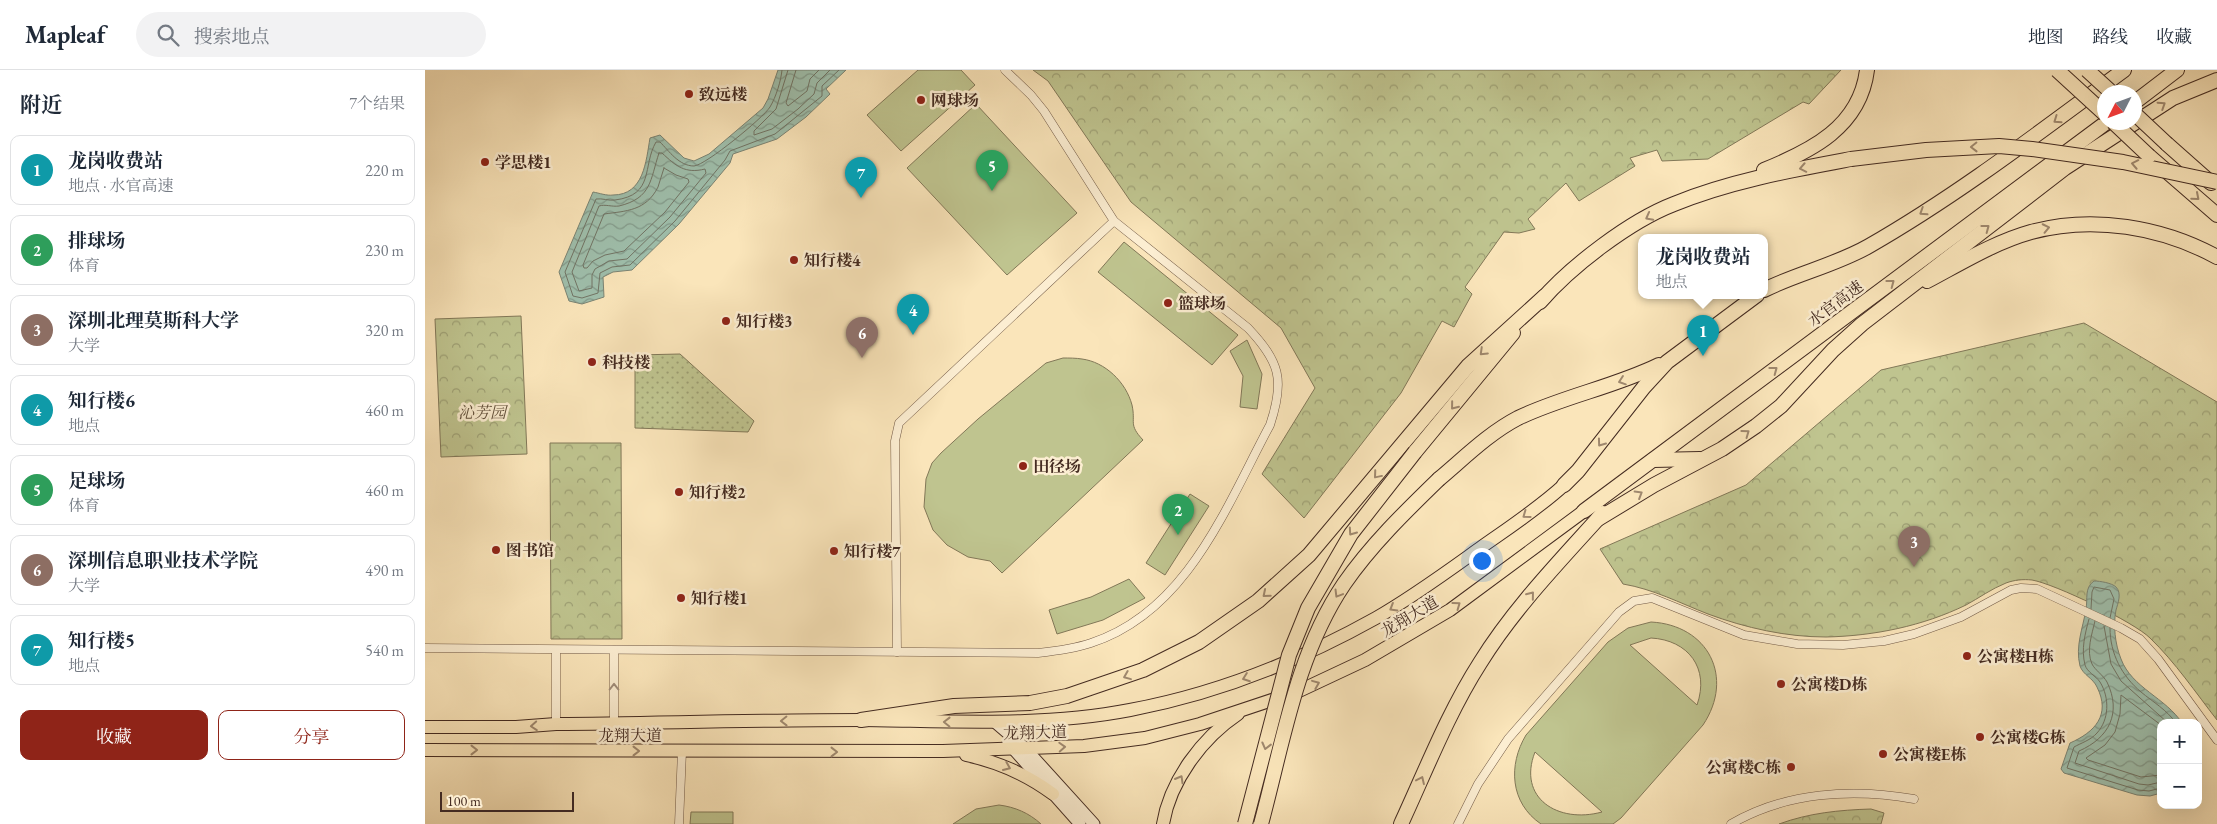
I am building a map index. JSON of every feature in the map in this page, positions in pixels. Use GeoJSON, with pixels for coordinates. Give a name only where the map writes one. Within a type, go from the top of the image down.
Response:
{"type":"FeatureCollection","features":[{"type":"Feature","properties":{"kind":"highway"},"geometry":{"type":"LineString","coordinates":[[1709,192],[1797,156],[1829,137],[1849,114],[1857,101],[1867,70]]}},
{"type":"Feature","properties":{"kind":"highway"},"geometry":{"type":"LineString","coordinates":[[2057,70],[2097,107]]}},
{"type":"Feature","properties":{"kind":"highway"},"geometry":{"type":"LineString","coordinates":[[2087,70],[2103,85]]}},
{"type":"Feature","properties":{"kind":"highway","name":"水官高速"},"geometry":{"type":"LineString","coordinates":[[1768,288],[1851,255],[1890,234],[1967,183],[2124,70]]}},
{"type":"Feature","properties":{"kind":"highway"},"geometry":{"type":"LineString","coordinates":[[2142,97],[2177,70]]}},
{"type":"Feature","properties":{"kind":"highway"},"geometry":{"type":"LineString","coordinates":[[1598,519],[1654,485],[1739,438],[1771,415],[1833,350],[1891,300],[2065,168],[2173,98],[2217,80]]}},
{"type":"Feature","properties":{"kind":"highway"},"geometry":{"type":"LineString","coordinates":[[2142,121],[2217,188]]}},
{"type":"Feature","properties":{"kind":"highway","name":"水官高速"},"geometry":{"type":"LineString","coordinates":[[1584,511],[2097,129]]}},
{"type":"Feature","properties":{"kind":"highway"},"geometry":{"type":"LineString","coordinates":[[2121,130],[2217,215]]}},
{"type":"Feature","properties":{"kind":"highway"},"geometry":{"type":"LineString","coordinates":[[861,720],[954,706],[1030,703],[1067,696],[1143,670],[1199,642],[1231,621],[1287,576],[1331,530],[1468,366],[1593,254],[1642,221],[1673,204],[1709,192],[1797,169],[1851,159],[1926,150],[1999,146],[2123,162],[2217,180]]}},
{"type":"Feature","properties":{"kind":"highway"},"geometry":{"type":"LineString","coordinates":[[2170,147],[2217,180]]}},
{"type":"Feature","properties":{"kind":"highway"},"geometry":{"type":"LineString","coordinates":[[1891,300],[2004,242],[2030,232],[2054,227],[2078,224],[2127,227],[2175,238],[2201,248],[2217,257]]}},
{"type":"Feature","properties":{"kind":"highway"},"geometry":{"type":"LineString","coordinates":[[1245,824],[1289,654],[1304,616],[1330,567],[1351,534],[1415,452],[1545,296]]}},
{"type":"Feature","properties":{"kind":"highway"},"geometry":{"type":"LineString","coordinates":[[1565,486],[1578,472],[1633,400],[1667,362],[1752,299]]}},
{"type":"Feature","properties":{"kind":"highway"},"geometry":{"type":"LineString","coordinates":[[1261,824],[1301,674],[1318,631],[1344,584],[1363,559],[1402,515],[1439,479],[1517,418],[1632,377],[1667,362]]}},
{"type":"Feature","properties":{"kind":"highway"},"geometry":{"type":"LineString","coordinates":[[1401,824],[1463,693],[1500,632],[1557,563],[1651,461],[1704,459]]}},
{"type":"Feature","properties":{"kind":"main road","name":"龙翔大道"},"geometry":{"type":"LineString","coordinates":[[425,727],[861,720],[996,723],[1049,721],[1131,710],[1194,695],[1268,670],[1342,636],[1411,597],[1565,486]]}},
{"type":"Feature","properties":{"kind":"main road","name":"龙翔大道"},"geometry":{"type":"LineString","coordinates":[[425,750],[943,751],[1084,746],[1145,738],[1176,731],[1299,691],[1330,678],[1395,645],[1450,610],[1584,511]]}},
{"type":"Feature","properties":{"kind":"main road"},"geometry":{"type":"LineString","coordinates":[[1163,824],[1176,785],[1197,753],[1222,727],[1253,705]]}},
{"type":"Feature","properties":{"kind":"main road"},"geometry":{"type":"LineString","coordinates":[[943,751],[984,759],[1003,765],[1025,775],[1053,794]]}},
{"type":"Feature","properties":{"kind":"street"},"geometry":{"type":"LineString","coordinates":[[425,648],[1038,653],[1091,643],[1131,625],[1167,596],[1198,557],[1270,425],[1276,407],[1278,375],[1273,359],[1263,344],[1230,313],[1114,221],[1044,111],[1031,95],[1005,70]]}},
{"type":"Feature","properties":{"kind":"street"},"geometry":{"type":"LineString","coordinates":[[897,652],[895,441],[899,423],[1114,221]]}},
{"type":"Feature","properties":{"kind":"street"},"geometry":{"type":"LineString","coordinates":[[1458,824],[1478,784],[1508,739],[1611,619],[1634,601],[1652,598],[1662,600],[1714,624],[1744,635],[1820,646],[1863,644],[1901,638],[1945,623],[2011,590],[2021,588],[2037,590],[2140,638],[2153,652],[2217,740]]}},
{"type":"Feature","properties":{"kind":"street"},"geometry":{"type":"LineString","coordinates":[[556,650],[556,724]]}},
{"type":"Feature","properties":{"kind":"street"},"geometry":{"type":"LineString","coordinates":[[614,650],[614,724]]}},
{"type":"Feature","properties":{"kind":"street"},"geometry":{"type":"LineString","coordinates":[[996,723],[1025,748],[1095,824]]}},
{"type":"Feature","properties":{"kind":"street"},"geometry":{"type":"LineString","coordinates":[[996,723],[1011,749],[1081,824]]}},
{"type":"Feature","properties":{"kind":"street"},"geometry":{"type":"LineString","coordinates":[[679,824],[682,751]]}},
{"type":"Feature","properties":{"kind":"street"},"geometry":{"type":"LineString","coordinates":[[1731,824],[1762,808],[1818,795],[1859,792],[1914,798]]}},
{"type":"Feature","properties":{"kind":"green space","name":"网球场"},"geometry":{"type":"Polygon","coordinates":[[[918,70],[961,70],[975,85],[901,151],[867,115],[918,70]]]}},
{"type":"Feature","properties":{"kind":"green space"},"geometry":{"type":"Polygon","coordinates":[[[1033,70],[1841,70],[1809,104],[1803,102],[1708,159],[1662,161],[1657,150],[1630,158],[1635,166],[1579,201],[1566,183],[1528,219],[1535,229],[1519,233],[1504,232],[1465,287],[1472,294],[1454,327],[1442,321],[1401,393],[1304,518],[1262,474],[1315,388],[1281,328],[1131,202],[1048,81],[1033,70]]]}},
{"type":"Feature","properties":{"kind":"green space"},"geometry":{"type":"Polygon","coordinates":[[[976,104],[1077,213],[1007,275],[907,168],[976,104]]]}},
{"type":"Feature","properties":{"kind":"green space","name":"篮球场"},"geometry":{"type":"Polygon","coordinates":[[[1124,242],[1238,335],[1212,365],[1098,272],[1124,242]]]}},
{"type":"Feature","properties":{"kind":"green space","name":"沁芳园"},"geometry":{"type":"Polygon","coordinates":[[[521,316],[527,454],[441,457],[435,319],[521,316]]]}},
{"type":"Feature","properties":{"kind":"green space"},"geometry":{"type":"Polygon","coordinates":[[[2084,323],[2217,402],[2217,720],[2168,657],[2150,638],[2094,604],[2043,583],[2032,580],[2009,582],[1950,612],[1933,619],[1898,628],[1862,635],[1811,637],[1766,631],[1737,624],[1656,593],[1623,584],[1600,549],[1746,485],[1881,370],[2084,323]]]}},
{"type":"Feature","properties":{"kind":"green space"},"geometry":{"type":"Polygon","coordinates":[[[1247,340],[1262,374],[1257,409],[1240,407],[1243,376],[1230,351],[1247,340]]]}},
{"type":"Feature","properties":{"kind":"green space"},"geometry":{"type":"Polygon","coordinates":[[[680,354],[754,421],[748,432],[635,428],[635,355],[680,354]]]}},
{"type":"Feature","properties":{"kind":"green space","name":"田径场"},"geometry":{"type":"Polygon","coordinates":[[[1063,358],[1080,359],[1099,364],[1120,381],[1132,405],[1134,427],[1143,440],[1002,573],[990,561],[968,557],[947,545],[933,530],[924,507],[926,479],[932,463],[978,419],[1046,363],[1063,358]]]}},
{"type":"Feature","properties":{"kind":"green space"},"geometry":{"type":"Polygon","coordinates":[[[550,443],[621,443],[622,639],[551,639],[550,443]]]}},
{"type":"Feature","properties":{"kind":"green space"},"geometry":{"type":"Polygon","coordinates":[[[1190,494],[1209,506],[1165,575],[1146,563],[1190,494]]]}},
{"type":"Feature","properties":{"kind":"green space"},"geometry":{"type":"Polygon","coordinates":[[[1129,579],[1145,598],[1103,620],[1057,634],[1049,610],[1091,597],[1129,579]]]}},
{"type":"Feature","properties":{"kind":"green space"},"geometry":{"type":"Polygon","coordinates":[[[1651,622],[1671,625],[1688,633],[1701,643],[1710,657],[1716,672],[1716,689],[1712,707],[1703,725],[1621,818],[1613,824],[1541,824],[1523,805],[1518,795],[1515,771],[1520,747],[1526,735],[1608,642],[1628,628],[1651,622]],[[1651,638],[1630,645],[1697,705],[1701,679],[1693,658],[1676,644],[1651,638]],[[1535,752],[1531,768],[1532,782],[1537,794],[1545,804],[1570,814],[1586,815],[1602,812],[1535,752]]]}},
{"type":"Feature","properties":{"kind":"green space"},"geometry":{"type":"Polygon","coordinates":[[[999,805],[1021,811],[1041,824],[953,824],[976,809],[999,805]]]}},
{"type":"Feature","properties":{"kind":"green space"},"geometry":{"type":"Polygon","coordinates":[[[1871,809],[1884,813],[1881,824],[1779,824],[1824,813],[1871,809]]]}},
{"type":"Feature","properties":{"kind":"green space"},"geometry":{"type":"Polygon","coordinates":[[[691,812],[733,812],[733,824],[690,824],[691,812]]]}},
{"type":"Feature","properties":{"kind":"water"},"geometry":{"type":"Polygon","coordinates":[[[778,70],[846,70],[826,89],[830,94],[806,117],[777,139],[733,154],[730,163],[679,224],[632,270],[613,272],[603,277],[604,297],[582,304],[569,301],[559,272],[593,192],[611,195],[623,193],[631,189],[642,175],[650,138],[660,135],[684,158],[694,161],[709,154],[763,108],[778,70]]]}},
{"type":"Feature","properties":{"kind":"water"},"geometry":{"type":"Polygon","coordinates":[[[2094,581],[2103,582],[2112,584],[2118,589],[2119,598],[2115,616],[2115,634],[2121,659],[2133,678],[2179,719],[2157,719],[2157,794],[2150,796],[2137,795],[2064,773],[2061,769],[2070,743],[2087,734],[2098,721],[2101,714],[2101,697],[2093,681],[2081,669],[2078,651],[2088,590],[2094,581]]]}},
{"type":"Feature","properties":{"kind":"place","name":"致远楼"},"geometry":{"type":"Point","coordinates":[689,94]}},
{"type":"Feature","properties":{"kind":"place","name":"网球场"},"geometry":{"type":"Point","coordinates":[921,100]}},
{"type":"Feature","properties":{"kind":"place","name":"学思楼1"},"geometry":{"type":"Point","coordinates":[485,162]}},
{"type":"Feature","properties":{"kind":"place","name":"足球场"},"geometry":{"type":"Point","coordinates":[992,191]}},
{"type":"Feature","properties":{"kind":"place","name":"知行楼5"},"geometry":{"type":"Point","coordinates":[861,198]}},
{"type":"Feature","properties":{"kind":"place","name":"知行楼4"},"geometry":{"type":"Point","coordinates":[794,260]}},
{"type":"Feature","properties":{"kind":"place","name":"篮球场"},"geometry":{"type":"Point","coordinates":[1168,303]}},
{"type":"Feature","properties":{"kind":"place","name":"知行楼3"},"geometry":{"type":"Point","coordinates":[726,321]}},
{"type":"Feature","properties":{"kind":"place","name":"知行楼6"},"geometry":{"type":"Point","coordinates":[913,335]}},
{"type":"Feature","properties":{"kind":"place","name":"龙岗收费站"},"geometry":{"type":"Point","coordinates":[1703,356]}},
{"type":"Feature","properties":{"kind":"place","name":"深圳信息职业技术学院"},"geometry":{"type":"Point","coordinates":[862,358]}},
{"type":"Feature","properties":{"kind":"place","name":"科技楼"},"geometry":{"type":"Point","coordinates":[592,362]}},
{"type":"Feature","properties":{"kind":"place","name":"田径场"},"geometry":{"type":"Point","coordinates":[1023,466]}},
{"type":"Feature","properties":{"kind":"place","name":"知行楼2"},"geometry":{"type":"Point","coordinates":[679,492]}},
{"type":"Feature","properties":{"kind":"place","name":"排球场"},"geometry":{"type":"Point","coordinates":[1178,535]}},
{"type":"Feature","properties":{"kind":"place","name":"图书馆"},"geometry":{"type":"Point","coordinates":[496,550]}},
{"type":"Feature","properties":{"kind":"place","name":"知行楼7"},"geometry":{"type":"Point","coordinates":[834,551]}},
{"type":"Feature","properties":{"kind":"place","name":"深圳北理莫斯科大学"},"geometry":{"type":"Point","coordinates":[1914,567]}},
{"type":"Feature","properties":{"kind":"place","name":"知行楼1"},"geometry":{"type":"Point","coordinates":[681,598]}},
{"type":"Feature","properties":{"kind":"place","name":"公寓楼H栋"},"geometry":{"type":"Point","coordinates":[1967,656]}},
{"type":"Feature","properties":{"kind":"place","name":"公寓楼D栋"},"geometry":{"type":"Point","coordinates":[1781,684]}},
{"type":"Feature","properties":{"kind":"place","name":"公寓楼G栋"},"geometry":{"type":"Point","coordinates":[1980,737]}},
{"type":"Feature","properties":{"kind":"place","name":"公寓楼E栋"},"geometry":{"type":"Point","coordinates":[1883,754]}},
{"type":"Feature","properties":{"kind":"place","name":"公寓楼C栋"},"geometry":{"type":"Point","coordinates":[1791,767]}}]}
